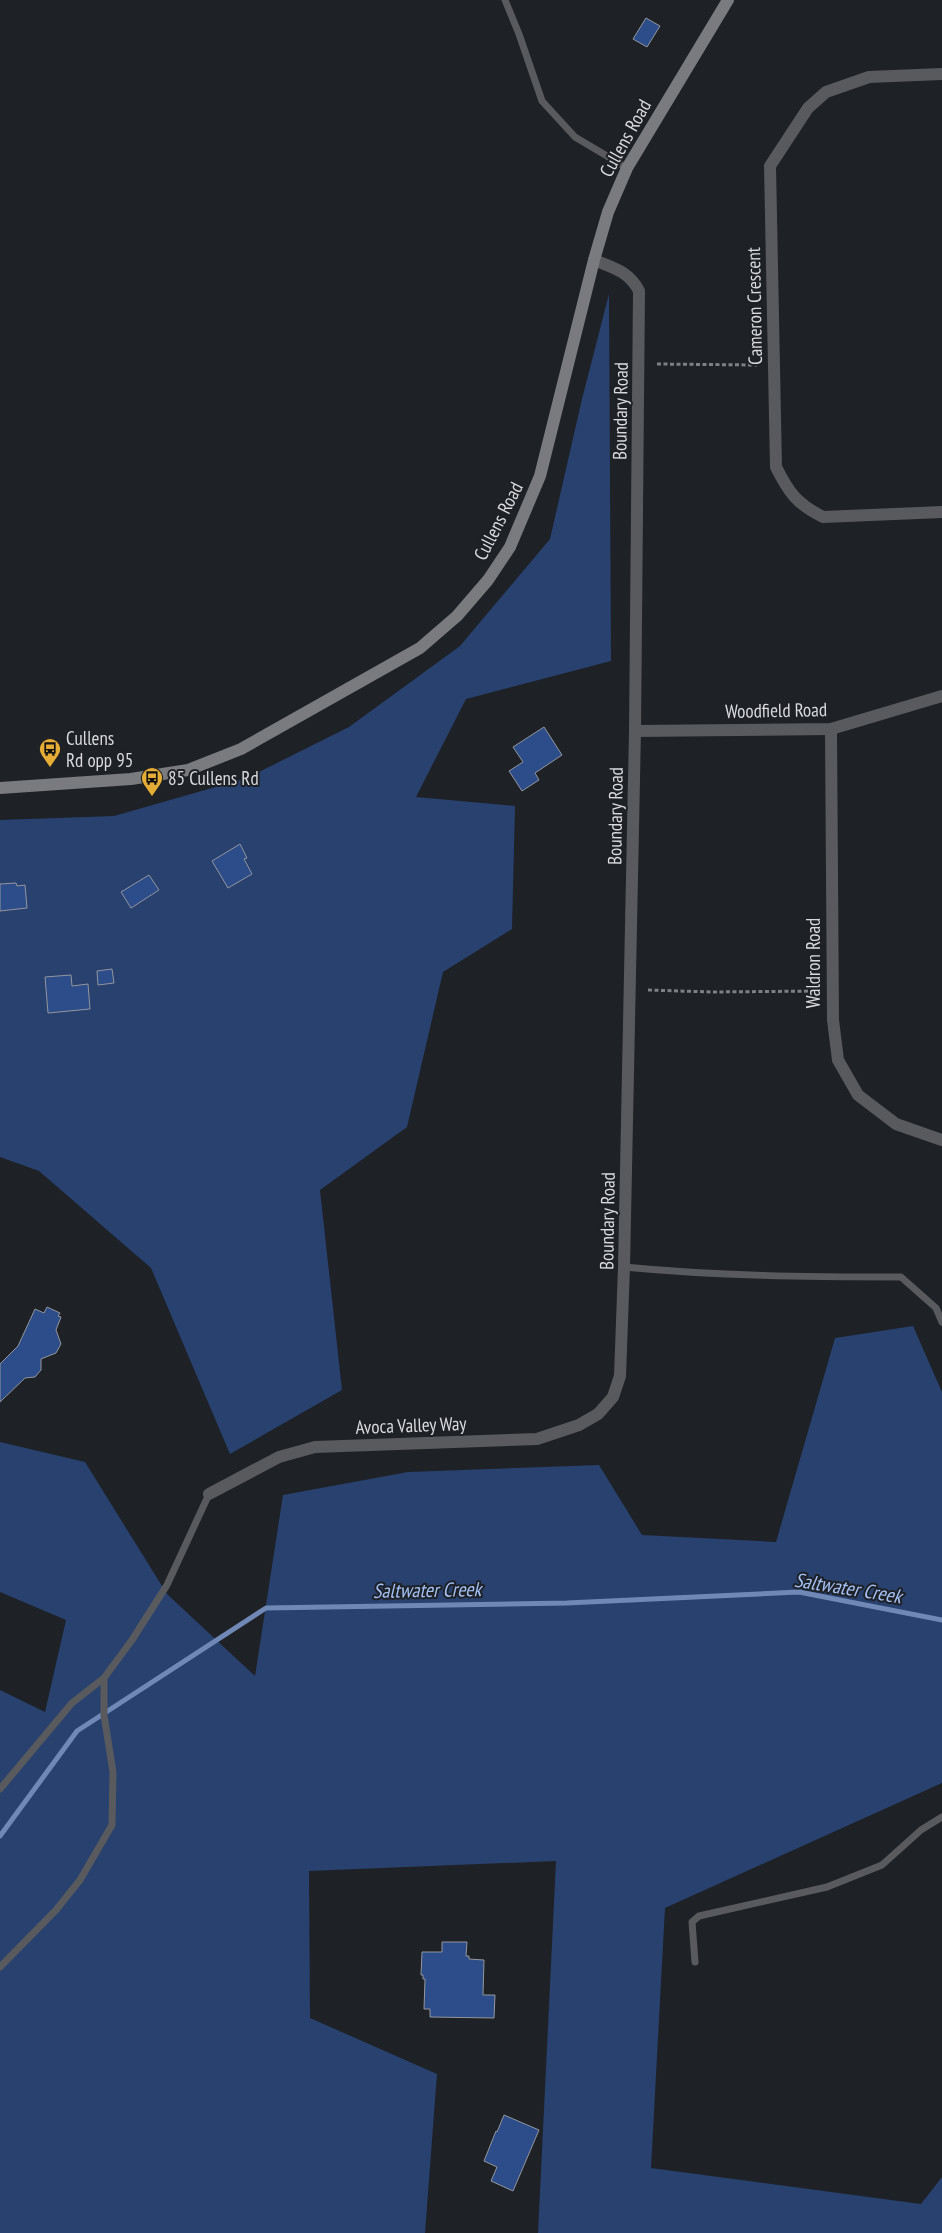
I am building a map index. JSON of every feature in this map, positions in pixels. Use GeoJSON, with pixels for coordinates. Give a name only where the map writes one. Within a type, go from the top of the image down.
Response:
{"type":"FeatureCollection","features":[{"type":"Feature","properties":{"kind":"main road","name":"Cullens Road"},"geometry":{"type":"LineString","coordinates":[[0,788],[131,779],[188,770],[241,749],[412,652],[457,616],[488,580],[510,547],[540,476],[594,260],[608,212],[627,168],[728,0]]}},
{"type":"Feature","properties":{"kind":"street","name":"Cameron Crescent"},"geometry":{"type":"LineString","coordinates":[[942,74],[869,76],[826,92],[808,108],[770,166],[776,467],[787,491],[808,510],[824,517],[942,512]]}},
{"type":"Feature","properties":{"kind":"street","name":"Boundary Road"},"geometry":{"type":"LineString","coordinates":[[594,260],[625,273],[634,280],[639,291],[635,731],[624,1267],[620,1376],[613,1397]]}},
{"type":"Feature","properties":{"kind":"street","name":"Woodfield Road"},"geometry":{"type":"LineString","coordinates":[[635,731],[831,729],[942,696]]}},
{"type":"Feature","properties":{"kind":"street","name":"Waldron Road"},"geometry":{"type":"LineString","coordinates":[[831,729],[832,1020],[838,1060],[858,1095],[896,1124],[942,1140]]}},
{"type":"Feature","properties":{"kind":"street","name":"Avoca Valley Way"},"geometry":{"type":"LineString","coordinates":[[209,1494],[279,1456],[315,1447],[537,1439],[579,1425],[598,1414],[613,1397]]}},
{"type":"Feature","properties":{"kind":"lane"},"geometry":{"type":"LineString","coordinates":[[505,0],[542,101],[575,137],[627,168]]}},
{"type":"Feature","properties":{"kind":"lane"},"geometry":{"type":"LineString","coordinates":[[624,1267],[692,1274],[901,1277],[936,1308],[942,1322]]}},
{"type":"Feature","properties":{"kind":"lane"},"geometry":{"type":"LineString","coordinates":[[0,1789],[72,1703],[104,1678],[167,1585],[209,1494]]}},
{"type":"Feature","properties":{"kind":"lane"},"geometry":{"type":"LineString","coordinates":[[0,1967],[56,1910],[80,1880],[112,1825],[113,1772],[104,1715],[104,1678]]}},
{"type":"Feature","properties":{"kind":"lane"},"geometry":{"type":"LineString","coordinates":[[695,1962],[692,1922],[699,1916],[827,1887],[882,1865],[921,1830],[942,1817]]}},
{"type":"Feature","properties":{"kind":"path"},"geometry":{"type":"LineString","coordinates":[[657,364],[757,365]]}},
{"type":"Feature","properties":{"kind":"path"},"geometry":{"type":"LineString","coordinates":[[648,990],[712,992],[832,991]]}},
{"type":"Feature","properties":{"kind":"shaded area"},"geometry":{"type":"Polygon","coordinates":[[[609,294],[611,661],[466,699],[416,797],[515,806],[512,929],[443,972],[407,1127],[320,1190],[342,1390],[230,1454],[151,1268],[39,1171],[0,1157],[0,820],[114,816],[247,778],[349,727],[460,646],[550,539],[582,399],[609,294]]]}},
{"type":"Feature","properties":{"kind":"shaded area"},"geometry":{"type":"Polygon","coordinates":[[[913,1326],[942,1392],[942,1783],[665,1908],[651,2168],[921,2204],[942,2177],[942,2233],[538,2233],[556,1861],[309,1871],[310,2018],[437,2074],[425,2233],[0,2233],[0,1690],[45,1712],[66,1620],[0,1592],[0,1442],[85,1462],[167,1594],[255,1676],[283,1495],[408,1472],[599,1465],[642,1535],[776,1542],[835,1338],[913,1326]]]}},
{"type":"Feature","properties":{"kind":"building"},"geometry":{"type":"Polygon","coordinates":[[[646,18],[660,26],[647,47],[633,39],[646,18]]]}},
{"type":"Feature","properties":{"kind":"building"},"geometry":{"type":"Polygon","coordinates":[[[544,727],[562,755],[535,773],[539,780],[522,791],[509,771],[523,762],[513,747],[544,727]]]}},
{"type":"Feature","properties":{"kind":"building"},"geometry":{"type":"Polygon","coordinates":[[[240,844],[247,858],[244,859],[252,874],[228,888],[212,861],[240,844]]]}},
{"type":"Feature","properties":{"kind":"building"},"geometry":{"type":"Polygon","coordinates":[[[149,875],[159,890],[131,908],[121,892],[149,875]]]}},
{"type":"Feature","properties":{"kind":"building"},"geometry":{"type":"Polygon","coordinates":[[[16,883],[17,886],[25,885],[27,908],[0,911],[0,884],[16,883]]]}},
{"type":"Feature","properties":{"kind":"building"},"geometry":{"type":"Polygon","coordinates":[[[112,969],[114,983],[98,985],[97,971],[112,969]]]}},
{"type":"Feature","properties":{"kind":"building"},"geometry":{"type":"Polygon","coordinates":[[[71,975],[72,986],[88,984],[90,1009],[48,1013],[45,977],[71,975]]]}},
{"type":"Feature","properties":{"kind":"building"},"geometry":{"type":"Polygon","coordinates":[[[47,1307],[60,1313],[58,1316],[61,1317],[56,1330],[61,1344],[56,1353],[41,1359],[41,1370],[35,1377],[25,1378],[0,1402],[0,1364],[18,1346],[35,1309],[44,1313],[47,1307]]]}},
{"type":"Feature","properties":{"kind":"building"},"geometry":{"type":"Polygon","coordinates":[[[442,1942],[467,1942],[466,1956],[469,1956],[469,1959],[484,1960],[483,1995],[495,1995],[494,2018],[430,2017],[430,2009],[424,2009],[425,1979],[421,1975],[422,1952],[442,1952],[442,1942]]]}},
{"type":"Feature","properties":{"kind":"building"},"geometry":{"type":"Polygon","coordinates":[[[504,2115],[539,2130],[513,2191],[491,2181],[497,2167],[484,2161],[504,2115]]]}},
{"type":"Feature","properties":{"kind":"waterway","name":"Saltwater Creek"},"geometry":{"type":"LineString","coordinates":[[0,1836],[77,1731],[266,1608],[567,1603],[799,1592],[942,1620]]}},
{"type":"Feature","properties":{"kind":"place","name":"Cullens Rd opp 95"},"geometry":{"type":"Point","coordinates":[50,768]}},
{"type":"Feature","properties":{"kind":"place","name":"85 Cullens Rd"},"geometry":{"type":"Point","coordinates":[152,797]}}]}
